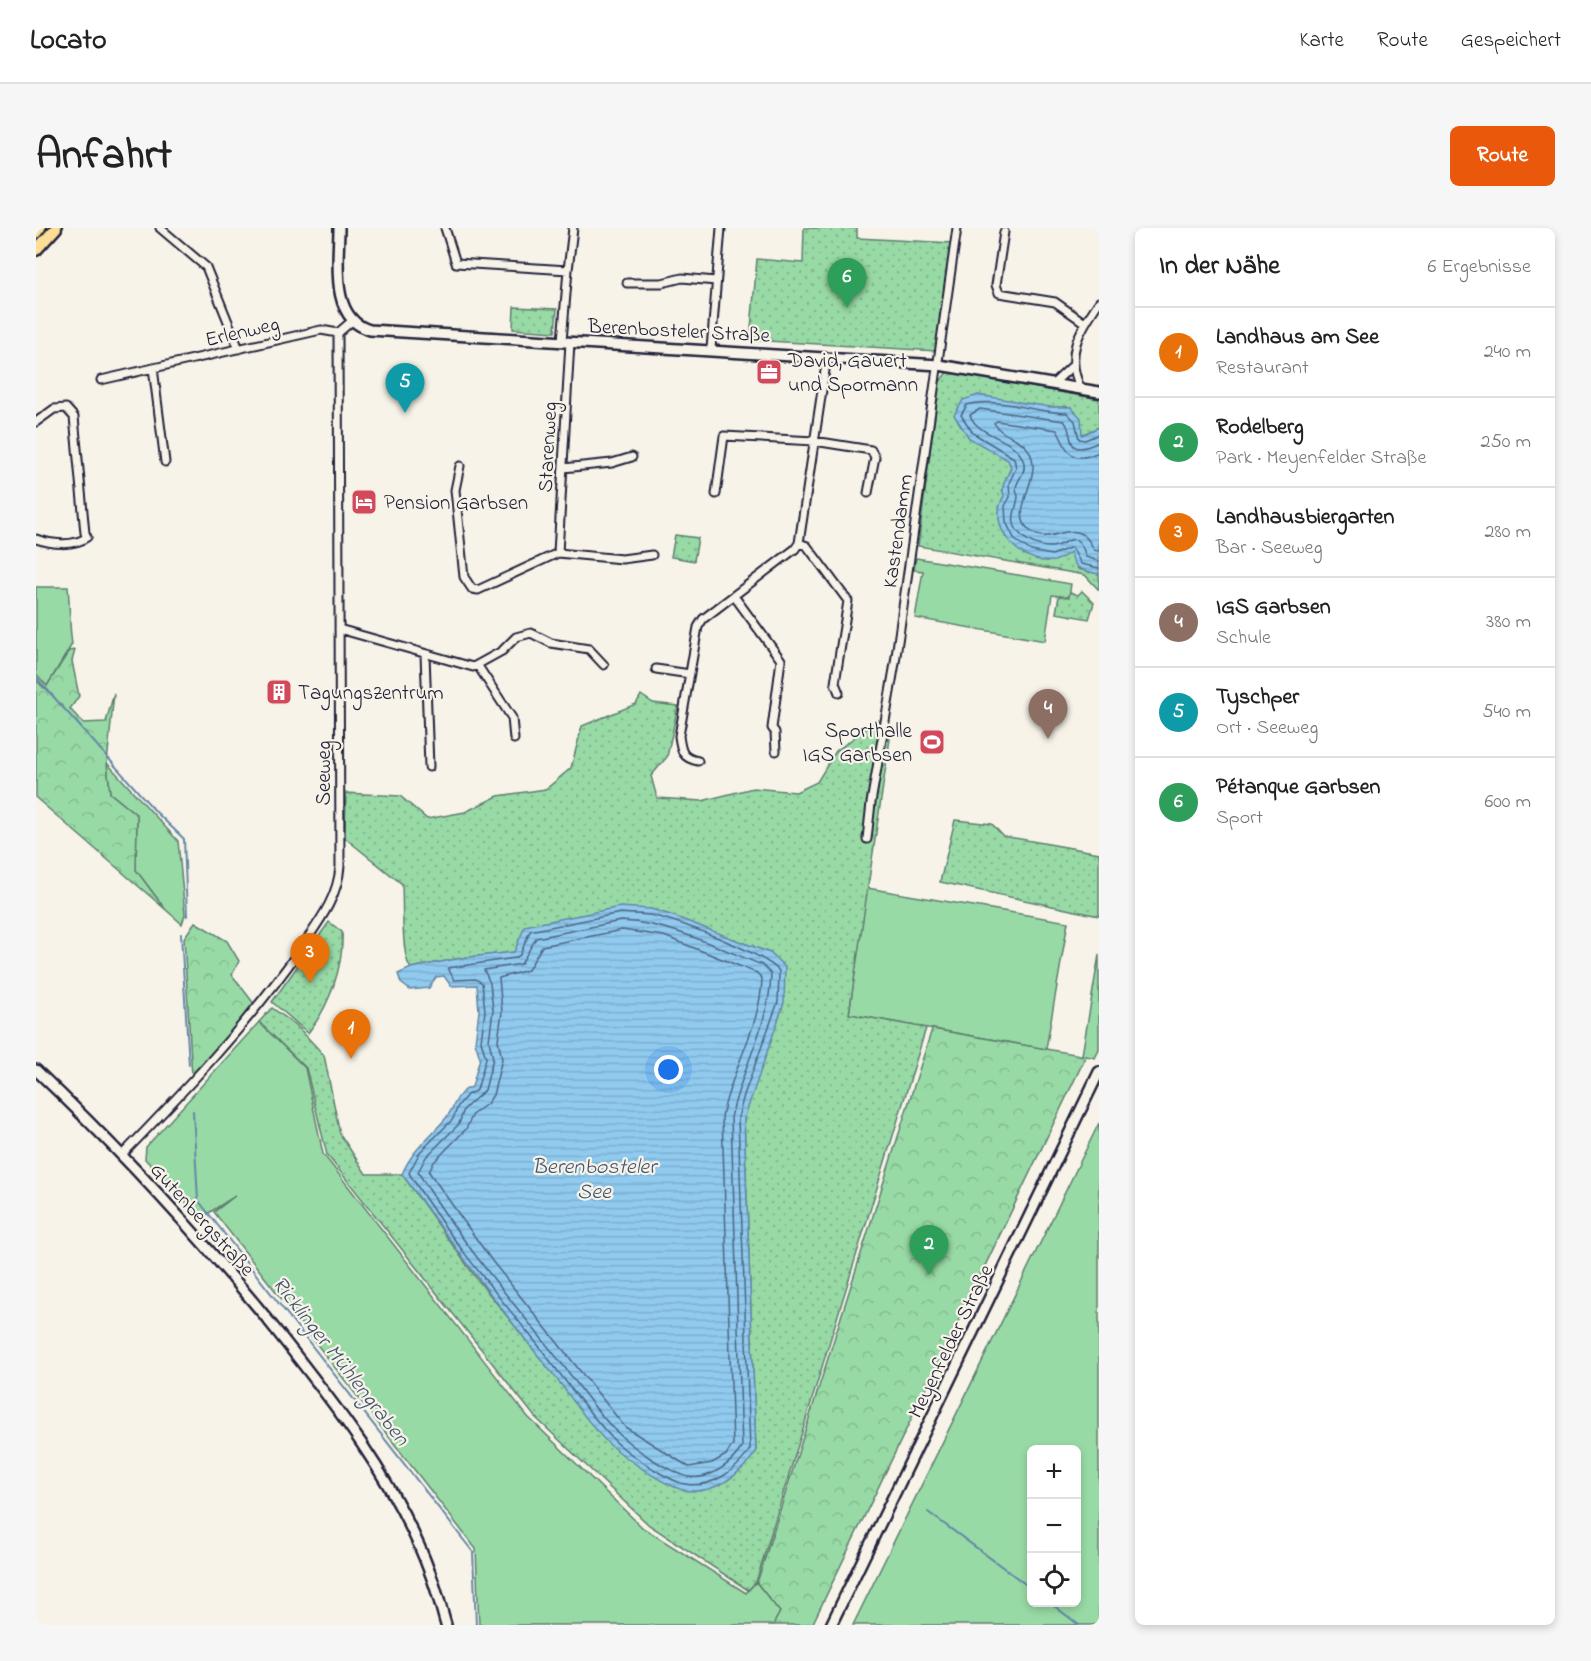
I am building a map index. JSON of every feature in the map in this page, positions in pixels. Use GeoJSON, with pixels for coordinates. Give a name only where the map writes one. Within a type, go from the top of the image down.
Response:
{"type":"FeatureCollection","features":[{"type":"Feature","properties":{"kind":"main road"},"geometry":{"type":"LineString","coordinates":[[36,233],[40,228]]}},
{"type":"Feature","properties":{"kind":"main road"},"geometry":{"type":"LineString","coordinates":[[36,250],[56,228]]}},
{"type":"Feature","properties":{"kind":"street"},"geometry":{"type":"LineString","coordinates":[[160,228],[206,267],[239,349]]}},
{"type":"Feature","properties":{"kind":"street"},"geometry":{"type":"LineString","coordinates":[[339,228],[341,297],[353,320],[339,333]]}},
{"type":"Feature","properties":{"kind":"street"},"geometry":{"type":"LineString","coordinates":[[445,228],[456,263],[568,270]]}},
{"type":"Feature","properties":{"kind":"street","name":"Starenweg"},"geometry":{"type":"LineString","coordinates":[[558,553],[568,270],[573,228]]}},
{"type":"Feature","properties":{"kind":"street"},"geometry":{"type":"LineString","coordinates":[[711,349],[721,228]]}},
{"type":"Feature","properties":{"kind":"street","name":"Kastendamm"},"geometry":{"type":"LineString","coordinates":[[867,839],[939,365],[957,228]]}},
{"type":"Feature","properties":{"kind":"street"},"geometry":{"type":"LineString","coordinates":[[1004,232],[996,285],[999,292],[1055,302],[1085,323]]}},
{"type":"Feature","properties":{"kind":"street"},"geometry":{"type":"LineString","coordinates":[[627,283],[662,283],[682,278],[716,281]]}},
{"type":"Feature","properties":{"kind":"street"},"geometry":{"type":"LineString","coordinates":[[1081,389],[1072,366],[1077,340],[1099,302]]}},
{"type":"Feature","properties":{"kind":"street","name":"Berenbosteler Straße"},"geometry":{"type":"LineString","coordinates":[[353,320],[370,330],[711,349],[939,365],[1099,392]]}},
{"type":"Feature","properties":{"kind":"street","name":"Erlenweg"},"geometry":{"type":"LineString","coordinates":[[102,380],[321,330],[339,333]]}},
{"type":"Feature","properties":{"kind":"street","name":"Seeweg"},"geometry":{"type":"LineString","coordinates":[[122,1155],[201,1072],[265,997],[334,897],[340,866],[339,333]]}},
{"type":"Feature","properties":{"kind":"street"},"geometry":{"type":"LineString","coordinates":[[698,761],[688,759],[681,751],[679,736],[700,622],[800,543],[827,357]]}},
{"type":"Feature","properties":{"kind":"street"},"geometry":{"type":"LineString","coordinates":[[1053,384],[1072,366]]}},
{"type":"Feature","properties":{"kind":"street"},"geometry":{"type":"LineString","coordinates":[[153,368],[165,462]]}},
{"type":"Feature","properties":{"kind":"street"},"geometry":{"type":"LineString","coordinates":[[36,422],[54,409],[62,407],[74,417],[87,537],[82,541],[53,544],[36,539]]}},
{"type":"Feature","properties":{"kind":"street"},"geometry":{"type":"LineString","coordinates":[[716,494],[724,436],[814,441],[873,452],[868,493]]}},
{"type":"Feature","properties":{"kind":"street"},"geometry":{"type":"LineString","coordinates":[[562,468],[612,464],[632,456]]}},
{"type":"Feature","properties":{"kind":"street"},"geometry":{"type":"LineString","coordinates":[[460,466],[455,490],[464,578],[468,585],[478,590],[558,553],[622,559],[652,555]]}},
{"type":"Feature","properties":{"kind":"street"},"geometry":{"type":"LineString","coordinates":[[800,543],[807,546],[848,601],[836,683],[839,693]]}},
{"type":"Feature","properties":{"kind":"street"},"geometry":{"type":"LineString","coordinates":[[734,596],[780,660],[772,728],[775,732],[776,751]]}},
{"type":"Feature","properties":{"kind":"street"},"geometry":{"type":"LineString","coordinates":[[339,629],[466,666],[478,666],[502,651],[516,637],[531,633],[546,638],[551,643],[589,649],[604,665]]}},
{"type":"Feature","properties":{"kind":"street"},"geometry":{"type":"LineString","coordinates":[[425,654],[429,766]]}},
{"type":"Feature","properties":{"kind":"street"},"geometry":{"type":"LineString","coordinates":[[478,666],[512,718],[514,739]]}},
{"type":"Feature","properties":{"kind":"street"},"geometry":{"type":"LineString","coordinates":[[656,669],[690,674]]}},
{"type":"Feature","properties":{"kind":"street","name":"Gutenbergstraße"},"geometry":{"type":"LineString","coordinates":[[36,1070],[122,1155],[208,1247],[307,1370],[351,1429],[391,1491],[412,1532],[430,1573],[446,1625]]}},
{"type":"Feature","properties":{"kind":"street","name":"Meyenfelder Straße"},"geometry":{"type":"LineString","coordinates":[[831,1625],[1099,1072]]}},
{"type":"Feature","properties":{"kind":"green space"},"geometry":{"type":"Polygon","coordinates":[[[804,228],[857,228],[857,238],[953,243],[937,351],[750,340],[757,259],[803,263],[804,228]]]}},
{"type":"Feature","properties":{"kind":"green space"},"geometry":{"type":"Polygon","coordinates":[[[514,307],[557,309],[555,332],[513,329],[514,307]]]}},
{"type":"Feature","properties":{"kind":"green space"},"geometry":{"type":"Polygon","coordinates":[[[947,372],[1099,399],[1099,427],[1081,435],[1071,407],[1050,407],[969,437],[1008,459],[1011,467],[1002,490],[1071,552],[1078,569],[1099,574],[1099,590],[1085,575],[918,546],[939,383],[947,372]]]}},
{"type":"Feature","properties":{"kind":"green space"},"geometry":{"type":"Polygon","coordinates":[[[675,535],[698,538],[694,561],[671,557],[675,535]]]}},
{"type":"Feature","properties":{"kind":"green space"},"geometry":{"type":"Polygon","coordinates":[[[916,558],[1071,584],[1069,597],[1052,595],[1045,641],[915,618],[923,571],[914,570],[916,558]]]}},
{"type":"Feature","properties":{"kind":"green space"},"geometry":{"type":"Polygon","coordinates":[[[36,587],[68,587],[72,644],[47,686],[36,674],[36,587]]]}},
{"type":"Feature","properties":{"kind":"green space"},"geometry":{"type":"Polygon","coordinates":[[[1082,591],[1094,603],[1089,619],[1056,613],[1059,596],[1069,597],[1070,592],[1078,595],[1082,591]]]}},
{"type":"Feature","properties":{"kind":"green space"},"geometry":{"type":"Polygon","coordinates":[[[75,650],[72,661],[79,696],[70,709],[83,723],[106,722],[114,693],[107,763],[110,793],[137,815],[136,870],[165,909],[36,798],[36,680],[44,688],[47,686],[69,651],[75,650]]]}},
{"type":"Feature","properties":{"kind":"green space"},"geometry":{"type":"Polygon","coordinates":[[[641,695],[653,703],[678,706],[667,757],[651,776],[657,798],[702,801],[753,788],[796,792],[817,782],[836,751],[878,720],[891,732],[849,1014],[926,1028],[756,1582],[748,1590],[649,1525],[535,1417],[327,1155],[306,1068],[259,1022],[272,1008],[296,1025],[324,1055],[340,1134],[366,1174],[402,1174],[474,1275],[609,1444],[662,1480],[756,1452],[744,1119],[770,953],[651,909],[515,952],[461,958],[411,968],[404,942],[402,884],[345,838],[346,793],[400,796],[427,819],[465,812],[498,796],[546,789],[571,768],[582,726],[636,704],[641,695]]]}},
{"type":"Feature","properties":{"kind":"green space"},"geometry":{"type":"Polygon","coordinates":[[[107,763],[178,841],[185,915],[182,924],[165,909],[136,870],[137,815],[110,793],[107,763]]]}},
{"type":"Feature","properties":{"kind":"green space"},"geometry":{"type":"Polygon","coordinates":[[[955,820],[992,824],[1003,836],[1099,853],[1099,916],[940,882],[955,820]]]}},
{"type":"Feature","properties":{"kind":"green space"},"geometry":{"type":"Polygon","coordinates":[[[867,888],[1068,922],[1046,1049],[849,1014],[867,888]]]}},
{"type":"Feature","properties":{"kind":"green space"},"geometry":{"type":"Polygon","coordinates":[[[195,922],[227,941],[239,961],[232,975],[255,1005],[192,1077],[184,938],[195,922]]]}},
{"type":"Feature","properties":{"kind":"green space"},"geometry":{"type":"Polygon","coordinates":[[[329,922],[342,932],[338,972],[329,999],[308,1033],[272,1002],[329,922]]]}},
{"type":"Feature","properties":{"kind":"green space"},"geometry":{"type":"Polygon","coordinates":[[[1099,955],[1099,1050],[1095,1058],[1082,1055],[1099,955]]]}},
{"type":"Feature","properties":{"kind":"green space"},"geometry":{"type":"Polygon","coordinates":[[[259,1022],[305,1068],[323,1154],[528,1417],[643,1528],[746,1593],[756,1582],[780,1612],[773,1625],[479,1625],[476,1549],[214,1212],[235,1196],[201,1218],[145,1159],[146,1147],[259,1022]]]}},
{"type":"Feature","properties":{"kind":"green space"},"geometry":{"type":"Polygon","coordinates":[[[932,1029],[1086,1056],[812,1625],[773,1625],[780,1612],[757,1583],[932,1029]]]}},
{"type":"Feature","properties":{"kind":"green space"},"geometry":{"type":"Polygon","coordinates":[[[1099,1123],[1099,1625],[853,1625],[1099,1123]]]}},
{"type":"Feature","properties":{"kind":"water"},"geometry":{"type":"Polygon","coordinates":[[[978,395],[1050,407],[1071,407],[1081,418],[1082,435],[1099,427],[1099,574],[1076,566],[1071,552],[1054,561],[1042,561],[1030,557],[1009,542],[999,520],[1004,484],[1011,467],[1008,460],[969,438],[954,415],[963,400],[978,395]]]}},
{"type":"Feature","properties":{"kind":"water","name":"Berenbosteler See"},"geometry":{"type":"Polygon","coordinates":[[[620,907],[651,909],[671,915],[770,953],[785,967],[784,1003],[744,1119],[756,1452],[743,1468],[726,1482],[706,1490],[684,1490],[666,1483],[635,1464],[602,1437],[495,1300],[402,1174],[416,1151],[446,1118],[462,1092],[472,1087],[480,1058],[475,1042],[479,1011],[477,985],[451,986],[444,976],[436,977],[429,988],[410,990],[401,983],[398,974],[411,968],[461,958],[514,952],[525,926],[620,907]]]}},
{"type":"Feature","properties":{"kind":"waterway","name":"Ricklinger Mühlengraben"},"geometry":{"type":"LineString","coordinates":[[36,677],[157,813],[184,839],[187,916]]}},
{"type":"Feature","properties":{"kind":"waterway","name":"Ricklinger Mühlengraben"},"geometry":{"type":"LineString","coordinates":[[181,934],[189,1065]]}},
{"type":"Feature","properties":{"kind":"waterway","name":"Ricklinger Mühlengraben"},"geometry":{"type":"LineString","coordinates":[[193,1111],[198,1200],[473,1552],[476,1625]]}},
{"type":"Feature","properties":{"kind":"waterway"},"geometry":{"type":"LineString","coordinates":[[928,1512],[1027,1585]]}},
{"type":"Feature","properties":{"kind":"waterway"},"geometry":{"type":"LineString","coordinates":[[1056,1607],[1079,1625]]}},
{"type":"Feature","properties":{"kind":"place","name":"Pétanque Garbsen"},"geometry":{"type":"Point","coordinates":[847,308]}},
{"type":"Feature","properties":{"kind":"place","name":"David, Gauert und Spormann"},"geometry":{"type":"Point","coordinates":[769,372]}},
{"type":"Feature","properties":{"kind":"place","name":"Tyschper"},"geometry":{"type":"Point","coordinates":[405,413]}},
{"type":"Feature","properties":{"kind":"place","name":"Pension Garbsen"},"geometry":{"type":"Point","coordinates":[364,502]}},
{"type":"Feature","properties":{"kind":"place","name":"Tagungszentrum"},"geometry":{"type":"Point","coordinates":[279,692]}},
{"type":"Feature","properties":{"kind":"place","name":"IGS Garbsen"},"geometry":{"type":"Point","coordinates":[1048,739]}},
{"type":"Feature","properties":{"kind":"place","name":"Sporthalle IGS Garbsen"},"geometry":{"type":"Point","coordinates":[932,742]}},
{"type":"Feature","properties":{"kind":"place","name":"Landhausbiergarten"},"geometry":{"type":"Point","coordinates":[310,983]}},
{"type":"Feature","properties":{"kind":"place","name":"Landhaus am See"},"geometry":{"type":"Point","coordinates":[351,1059]}},
{"type":"Feature","properties":{"kind":"place","name":"Rodelberg"},"geometry":{"type":"Point","coordinates":[929,1275]}}]}
